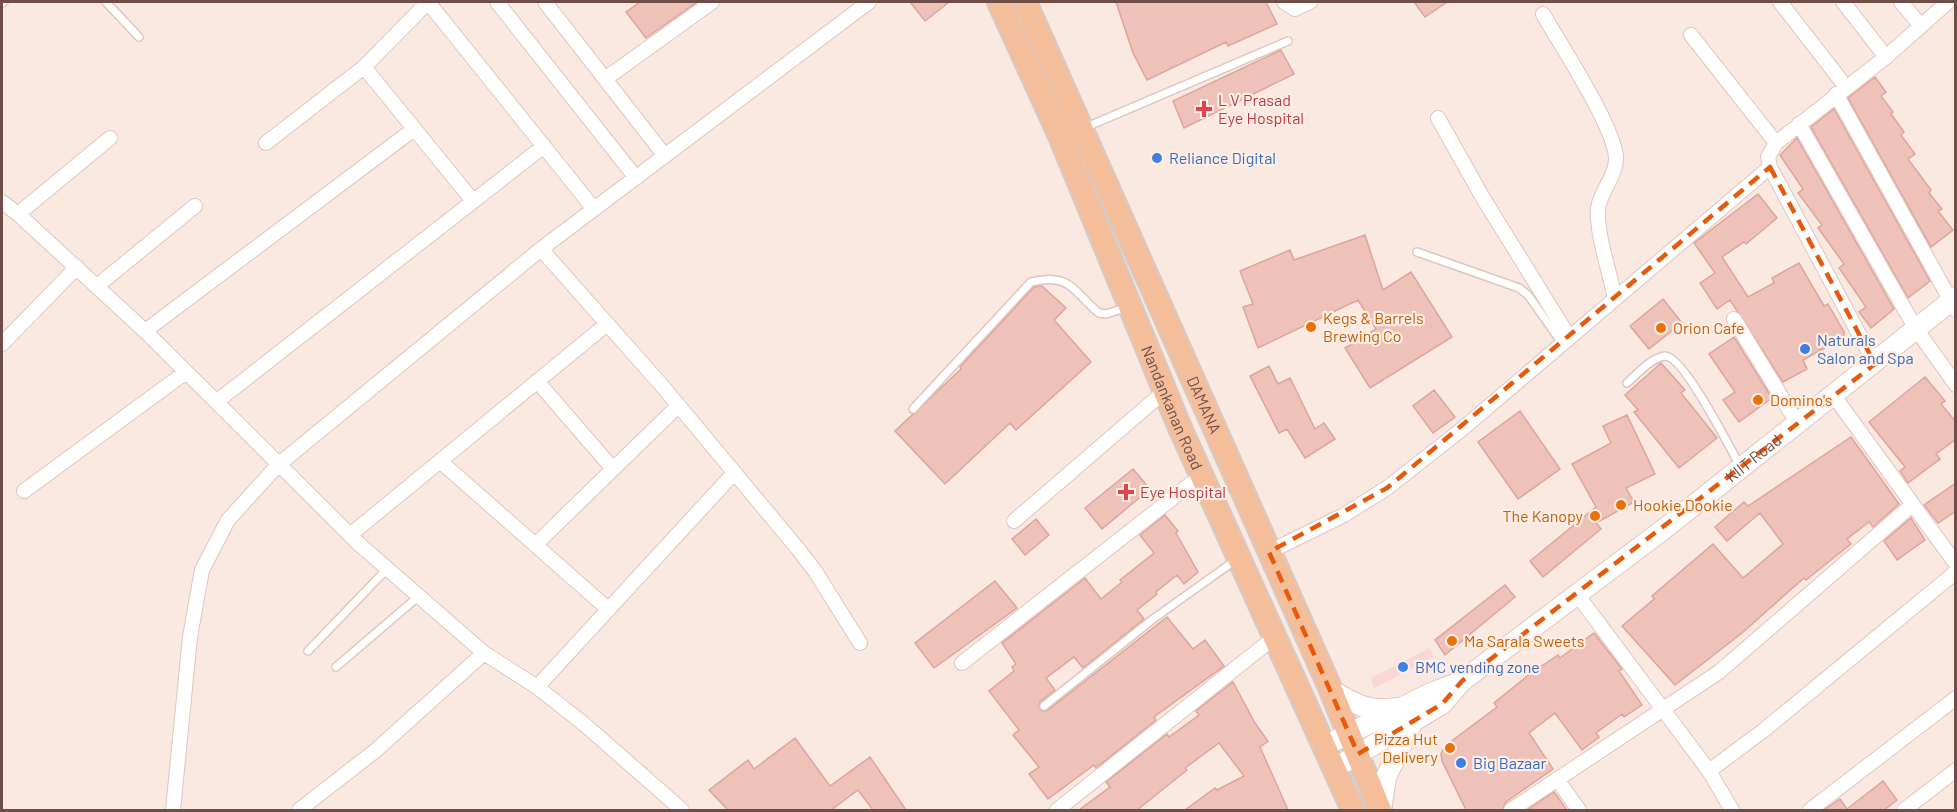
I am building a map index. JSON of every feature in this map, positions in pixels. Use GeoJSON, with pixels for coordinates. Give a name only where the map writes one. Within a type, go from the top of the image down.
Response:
{"type":"FeatureCollection","features":[{"type":"Feature","properties":{"kind":"main road","name":"Nandankanan Road"},"geometry":{"type":"LineString","coordinates":[[999,2],[1060,136],[1165,391],[1326,745],[1353,810]]}},
{"type":"Feature","properties":{"kind":"main road","name":"DAMANA"},"geometry":{"type":"LineString","coordinates":[[1025,2],[1331,690],[1381,810]]}},
{"type":"Feature","properties":{"kind":"main road","name":"KIIT Road"},"geometry":{"type":"LineString","coordinates":[[1326,745],[1354,744],[1410,713],[1442,704],[1462,681],[1576,593],[1664,530],[1916,329],[1954,303]]}},
{"type":"Feature","properties":{"kind":"main road"},"geometry":{"type":"LineString","coordinates":[[1331,690],[1362,708],[1410,713],[1386,777],[1381,810]]}},
{"type":"Feature","properties":{"kind":"main road"},"geometry":{"type":"LineString","coordinates":[[1335,768],[1354,744]]}},
{"type":"Feature","properties":{"kind":"street"},"geometry":{"type":"LineString","coordinates":[[266,142],[364,67],[428,2],[594,209]]}},
{"type":"Feature","properties":{"kind":"street"},"geometry":{"type":"LineString","coordinates":[[497,2],[636,178]]}},
{"type":"Feature","properties":{"kind":"street"},"geometry":{"type":"LineString","coordinates":[[605,79],[712,2]]}},
{"type":"Feature","properties":{"kind":"street"},"geometry":{"type":"LineString","coordinates":[[173,810],[190,637],[201,570],[228,520],[278,465],[542,249],[869,2]]}},
{"type":"Feature","properties":{"kind":"street"},"geometry":{"type":"LineString","coordinates":[[1284,2],[1295,9],[1310,2]]}},
{"type":"Feature","properties":{"kind":"street"},"geometry":{"type":"LineString","coordinates":[[1780,2],[1841,90],[1954,303]]}},
{"type":"Feature","properties":{"kind":"street"},"geometry":{"type":"LineString","coordinates":[[1843,2],[1886,57]]}},
{"type":"Feature","properties":{"kind":"street"},"geometry":{"type":"LineString","coordinates":[[1901,2],[1921,26]]}},
{"type":"Feature","properties":{"kind":"street"},"geometry":{"type":"LineString","coordinates":[[1875,364],[1770,167],[1768,157],[1776,143],[1886,57],[1948,2]]}},
{"type":"Feature","properties":{"kind":"street"},"geometry":{"type":"LineString","coordinates":[[549,3],[664,156]]}},
{"type":"Feature","properties":{"kind":"street"},"geometry":{"type":"LineString","coordinates":[[1543,14],[1606,125],[1614,147],[1616,159],[1601,198],[1598,217],[1615,298]]}},
{"type":"Feature","properties":{"kind":"street"},"geometry":{"type":"LineString","coordinates":[[1691,35],[1776,143]]}},
{"type":"Feature","properties":{"kind":"street"},"geometry":{"type":"LineString","coordinates":[[364,67],[473,201]]}},
{"type":"Feature","properties":{"kind":"street"},"geometry":{"type":"LineString","coordinates":[[1438,118],[1566,340]]}},
{"type":"Feature","properties":{"kind":"street"},"geometry":{"type":"LineString","coordinates":[[1799,124],[1916,329],[1956,385]]}},
{"type":"Feature","properties":{"kind":"street"},"geometry":{"type":"LineString","coordinates":[[145,331],[414,129]]}},
{"type":"Feature","properties":{"kind":"street"},"geometry":{"type":"LineString","coordinates":[[18,214],[110,138]]}},
{"type":"Feature","properties":{"kind":"street"},"geometry":{"type":"LineString","coordinates":[[216,402],[544,146]]}},
{"type":"Feature","properties":{"kind":"street"},"geometry":{"type":"LineString","coordinates":[[1269,552],[1344,515],[1387,488],[1461,430],[1770,167]]}},
{"type":"Feature","properties":{"kind":"street"},"geometry":{"type":"LineString","coordinates":[[2,202],[98,286],[350,535],[484,653],[537,687],[584,724],[682,810]]}},
{"type":"Feature","properties":{"kind":"street"},"geometry":{"type":"LineString","coordinates":[[98,286],[195,206]]}},
{"type":"Feature","properties":{"kind":"street"},"geometry":{"type":"LineString","coordinates":[[542,249],[678,405],[815,571],[860,643]]}},
{"type":"Feature","properties":{"kind":"street"},"geometry":{"type":"LineString","coordinates":[[2,344],[77,267]]}},
{"type":"Feature","properties":{"kind":"street"},"geometry":{"type":"LineString","coordinates":[[1734,319],[1798,424]]}},
{"type":"Feature","properties":{"kind":"street"},"geometry":{"type":"LineString","coordinates":[[350,535],[607,324]]}},
{"type":"Feature","properties":{"kind":"street"},"geometry":{"type":"LineString","coordinates":[[24,491],[186,372]]}},
{"type":"Feature","properties":{"kind":"street"},"geometry":{"type":"LineString","coordinates":[[537,381],[613,468]]}},
{"type":"Feature","properties":{"kind":"street"},"geometry":{"type":"LineString","coordinates":[[1014,521],[1165,391]]}},
{"type":"Feature","properties":{"kind":"street"},"geometry":{"type":"LineString","coordinates":[[1834,396],[1956,564]]}},
{"type":"Feature","properties":{"kind":"street"},"geometry":{"type":"LineString","coordinates":[[535,545],[678,405]]}},
{"type":"Feature","properties":{"kind":"street"},"geometry":{"type":"LineString","coordinates":[[440,461],[608,609]]}},
{"type":"Feature","properties":{"kind":"street"},"geometry":{"type":"LineString","coordinates":[[537,687],[734,473]]}},
{"type":"Feature","properties":{"kind":"street"},"geometry":{"type":"LineString","coordinates":[[962,663],[1202,475]]}},
{"type":"Feature","properties":{"kind":"street"},"geometry":{"type":"LineString","coordinates":[[1511,810],[1719,672],[1912,505]]}},
{"type":"Feature","properties":{"kind":"street"},"geometry":{"type":"LineString","coordinates":[[1708,771],[1764,730],[1956,572]]}},
{"type":"Feature","properties":{"kind":"street"},"geometry":{"type":"LineString","coordinates":[[1576,593],[1708,771],[1732,810]]}},
{"type":"Feature","properties":{"kind":"street"},"geometry":{"type":"LineString","coordinates":[[1057,810],[1275,637]]}},
{"type":"Feature","properties":{"kind":"street"},"geometry":{"type":"LineString","coordinates":[[299,810],[375,751],[484,653]]}},
{"type":"Feature","properties":{"kind":"street"},"geometry":{"type":"LineString","coordinates":[[1810,810],[1956,698]]}},
{"type":"Feature","properties":{"kind":"street"},"geometry":{"type":"LineString","coordinates":[[1907,810],[1956,770]]}},
{"type":"Feature","properties":{"kind":"street"},"geometry":{"type":"LineString","coordinates":[[1557,779],[1579,810]]}},
{"type":"Feature","properties":{"kind":"lane"},"geometry":{"type":"LineString","coordinates":[[106,2],[139,37]]}},
{"type":"Feature","properties":{"kind":"lane"},"geometry":{"type":"LineString","coordinates":[[1080,130],[1288,40]]}},
{"type":"Feature","properties":{"kind":"lane"},"geometry":{"type":"LineString","coordinates":[[1417,252],[1519,288],[1528,295],[1566,340]]}},
{"type":"Feature","properties":{"kind":"lane"},"geometry":{"type":"LineString","coordinates":[[913,409],[1031,282],[1047,278],[1067,282],[1099,313],[1106,314],[1130,306]]}},
{"type":"Feature","properties":{"kind":"lane"},"geometry":{"type":"LineString","coordinates":[[1627,383],[1656,360],[1665,356],[1673,358],[1702,399],[1742,468]]}},
{"type":"Feature","properties":{"kind":"lane"},"geometry":{"type":"LineString","coordinates":[[1044,706],[1153,619],[1239,558]]}},
{"type":"Feature","properties":{"kind":"lane"},"geometry":{"type":"LineString","coordinates":[[308,651],[387,568]]}},
{"type":"Feature","properties":{"kind":"lane"},"geometry":{"type":"LineString","coordinates":[[336,667],[419,596]]}},
{"type":"Feature","properties":{"kind":"highlighted area"},"geometry":{"type":"Polygon","coordinates":[[[1770,167],[1875,364],[1462,681],[1442,704],[1358,754],[1269,552],[1387,488],[1770,167]]]}},
{"type":"Feature","properties":{"kind":"shaded area","name":"BMC vending zone"},"geometry":{"type":"Polygon","coordinates":[[[1430,648],[1434,657],[1374,688],[1371,678],[1430,648]]]}},
{"type":"Feature","properties":{"kind":"building"},"geometry":{"type":"Polygon","coordinates":[[[640,2],[697,2],[646,38],[626,12],[640,2]]]}},
{"type":"Feature","properties":{"kind":"building"},"geometry":{"type":"Polygon","coordinates":[[[910,2],[949,2],[925,21],[910,2]]]}},
{"type":"Feature","properties":{"kind":"building"},"geometry":{"type":"Polygon","coordinates":[[[1116,2],[1266,2],[1277,24],[1228,46],[1226,42],[1147,80],[1133,53],[1116,2]]]}},
{"type":"Feature","properties":{"kind":"building"},"geometry":{"type":"Polygon","coordinates":[[[1414,2],[1447,2],[1425,17],[1414,2]]]}},
{"type":"Feature","properties":{"kind":"building"},"geometry":{"type":"Polygon","coordinates":[[[1281,50],[1294,74],[1184,128],[1173,101],[1281,50]]]}},
{"type":"Feature","properties":{"kind":"building"},"geometry":{"type":"Polygon","coordinates":[[[1875,77],[1886,92],[1881,96],[1904,132],[1901,135],[1915,154],[1908,159],[1931,190],[1929,193],[1942,209],[1938,211],[1953,230],[1931,247],[1848,98],[1875,77]]]}},
{"type":"Feature","properties":{"kind":"building"},"geometry":{"type":"Polygon","coordinates":[[[1834,109],[1930,281],[1908,298],[1811,127],[1834,109]]]}},
{"type":"Feature","properties":{"kind":"building"},"geometry":{"type":"Polygon","coordinates":[[[1797,138],[1894,309],[1871,328],[1859,312],[1866,307],[1839,268],[1844,264],[1818,228],[1822,225],[1798,193],[1803,189],[1780,155],[1797,138]]]}},
{"type":"Feature","properties":{"kind":"building"},"geometry":{"type":"Polygon","coordinates":[[[1758,194],[1777,218],[1746,244],[1744,242],[1722,257],[1748,297],[1774,283],[1772,278],[1799,263],[1824,306],[1828,304],[1844,332],[1844,337],[1803,360],[1807,369],[1783,382],[1730,300],[1717,309],[1700,283],[1715,273],[1694,243],[1758,194]]]}},
{"type":"Feature","properties":{"kind":"building"},"geometry":{"type":"Polygon","coordinates":[[[1365,235],[1383,290],[1411,272],[1452,337],[1370,388],[1345,348],[1376,329],[1358,300],[1258,348],[1243,307],[1253,304],[1240,271],[1290,250],[1294,260],[1365,235]]]}},
{"type":"Feature","properties":{"kind":"building"},"geometry":{"type":"Polygon","coordinates":[[[1042,286],[1066,308],[1054,320],[1091,362],[1016,430],[1010,423],[945,484],[895,431],[961,369],[960,367],[1034,287],[1042,286]]]}},
{"type":"Feature","properties":{"kind":"building"},"geometry":{"type":"Polygon","coordinates":[[[1663,299],[1682,323],[1649,349],[1630,326],[1663,299]]]}},
{"type":"Feature","properties":{"kind":"building"},"geometry":{"type":"Polygon","coordinates":[[[1734,337],[1772,398],[1739,422],[1723,400],[1735,392],[1709,354],[1734,337]]]}},
{"type":"Feature","properties":{"kind":"building"},"geometry":{"type":"Polygon","coordinates":[[[1661,363],[1685,390],[1681,393],[1717,438],[1679,468],[1634,412],[1638,410],[1625,395],[1661,363]]]}},
{"type":"Feature","properties":{"kind":"building"},"geometry":{"type":"Polygon","coordinates":[[[1269,366],[1278,384],[1290,378],[1315,429],[1324,423],[1335,439],[1305,458],[1287,429],[1279,433],[1250,376],[1269,366]]]}},
{"type":"Feature","properties":{"kind":"building"},"geometry":{"type":"Polygon","coordinates":[[[1925,377],[1945,401],[1941,404],[1956,422],[1956,439],[1936,454],[1940,459],[1908,483],[1900,471],[1905,467],[1869,422],[1925,377]]]}},
{"type":"Feature","properties":{"kind":"building"},"geometry":{"type":"Polygon","coordinates":[[[1434,390],[1455,417],[1433,433],[1413,406],[1434,390]]]}},
{"type":"Feature","properties":{"kind":"building"},"geometry":{"type":"Polygon","coordinates":[[[1520,411],[1560,469],[1518,499],[1478,442],[1520,411]]]}},
{"type":"Feature","properties":{"kind":"building"},"geometry":{"type":"Polygon","coordinates":[[[1627,415],[1655,474],[1626,488],[1634,502],[1596,523],[1601,529],[1543,577],[1530,561],[1596,507],[1572,464],[1611,443],[1603,426],[1627,415]]]}},
{"type":"Feature","properties":{"kind":"building"},"geometry":{"type":"Polygon","coordinates":[[[1851,437],[1899,504],[1873,527],[1869,522],[1847,539],[1851,544],[1806,580],[1804,578],[1742,633],[1675,685],[1622,626],[1654,599],[1652,596],[1713,544],[1743,578],[1783,544],[1760,513],[1727,541],[1715,527],[1744,502],[1748,506],[1851,437]]]}},
{"type":"Feature","properties":{"kind":"building"},"geometry":{"type":"Polygon","coordinates":[[[1133,469],[1150,489],[1102,529],[1085,508],[1133,469]]]}},
{"type":"Feature","properties":{"kind":"building"},"geometry":{"type":"Polygon","coordinates":[[[1956,483],[1956,511],[1938,523],[1924,505],[1956,483]]]}},
{"type":"Feature","properties":{"kind":"building"},"geometry":{"type":"Polygon","coordinates":[[[1165,515],[1178,531],[1176,533],[1198,572],[1184,584],[1177,575],[1156,592],[1157,594],[1137,610],[1144,619],[1083,668],[1074,657],[1046,678],[1055,690],[1040,702],[1039,707],[1043,711],[1048,710],[1167,617],[1193,649],[1205,640],[1224,666],[1154,717],[1156,720],[1096,768],[1094,765],[1048,799],[1029,774],[1039,767],[1013,735],[1019,730],[989,691],[1014,671],[1012,667],[1016,664],[1002,643],[1085,578],[1101,599],[1122,582],[1120,580],[1154,553],[1140,535],[1165,515]]]}},
{"type":"Feature","properties":{"kind":"building"},"geometry":{"type":"Polygon","coordinates":[[[1911,518],[1925,540],[1897,560],[1884,541],[1911,518]]]}},
{"type":"Feature","properties":{"kind":"building"},"geometry":{"type":"Polygon","coordinates":[[[1036,519],[1049,535],[1025,555],[1012,539],[1036,519]]]}},
{"type":"Feature","properties":{"kind":"building"},"geometry":{"type":"Polygon","coordinates":[[[995,581],[1017,608],[934,668],[915,643],[995,581]]]}},
{"type":"Feature","properties":{"kind":"building"},"geometry":{"type":"Polygon","coordinates":[[[1505,585],[1515,597],[1445,655],[1435,640],[1505,585]]]}},
{"type":"Feature","properties":{"kind":"building"},"geometry":{"type":"Polygon","coordinates":[[[1594,633],[1622,669],[1619,671],[1642,705],[1624,717],[1622,714],[1596,733],[1599,737],[1582,750],[1555,713],[1529,733],[1553,769],[1506,802],[1502,810],[1466,810],[1442,761],[1441,754],[1445,746],[1497,707],[1494,703],[1530,674],[1558,655],[1560,658],[1594,633]]]}},
{"type":"Feature","properties":{"kind":"building"},"geometry":{"type":"Polygon","coordinates":[[[1233,682],[1255,723],[1268,741],[1260,747],[1288,810],[1185,810],[1215,788],[1217,790],[1244,776],[1219,743],[1185,768],[1187,770],[1137,810],[1079,810],[1110,787],[1106,782],[1167,734],[1169,737],[1199,715],[1196,711],[1233,682]]]}},
{"type":"Feature","properties":{"kind":"building"},"geometry":{"type":"Polygon","coordinates":[[[795,738],[830,786],[870,757],[906,810],[873,810],[858,790],[831,810],[728,810],[709,790],[748,760],[754,769],[795,738]]]}},
{"type":"Feature","properties":{"kind":"building"},"geometry":{"type":"Polygon","coordinates":[[[1883,781],[1897,800],[1884,810],[1824,810],[1840,799],[1847,809],[1883,781]]]}},
{"type":"Feature","properties":{"kind":"building"},"geometry":{"type":"Polygon","coordinates":[[[1554,792],[1567,810],[1527,810],[1554,792]]]}},
{"type":"Feature","properties":{"kind":"place","name":"L V Prasad Eye Hospital"},"geometry":{"type":"Point","coordinates":[1204,109]}},
{"type":"Feature","properties":{"kind":"place","name":"Reliance Digital"},"geometry":{"type":"Point","coordinates":[1157,158]}},
{"type":"Feature","properties":{"kind":"place","name":"Kegs & Barrels Brewing Co"},"geometry":{"type":"Point","coordinates":[1311,327]}},
{"type":"Feature","properties":{"kind":"place","name":"Orion Cafe"},"geometry":{"type":"Point","coordinates":[1661,328]}},
{"type":"Feature","properties":{"kind":"place","name":"Naturals Salon and Spa"},"geometry":{"type":"Point","coordinates":[1805,349]}},
{"type":"Feature","properties":{"kind":"place","name":"Domino's"},"geometry":{"type":"Point","coordinates":[1758,400]}},
{"type":"Feature","properties":{"kind":"place","name":"Eye Hospital"},"geometry":{"type":"Point","coordinates":[1126,492]}},
{"type":"Feature","properties":{"kind":"place","name":"Hookie Dookie"},"geometry":{"type":"Point","coordinates":[1621,505]}},
{"type":"Feature","properties":{"kind":"place","name":"The Kanopy"},"geometry":{"type":"Point","coordinates":[1595,516]}},
{"type":"Feature","properties":{"kind":"place","name":"Ma Sarala Sweets"},"geometry":{"type":"Point","coordinates":[1452,641]}},
{"type":"Feature","properties":{"kind":"place","name":"BMC vending zone"},"geometry":{"type":"Point","coordinates":[1403,667]}},
{"type":"Feature","properties":{"kind":"place","name":"Pizza Hut Delivery"},"geometry":{"type":"Point","coordinates":[1450,748]}},
{"type":"Feature","properties":{"kind":"place","name":"Big Bazaar"},"geometry":{"type":"Point","coordinates":[1461,763]}}]}
